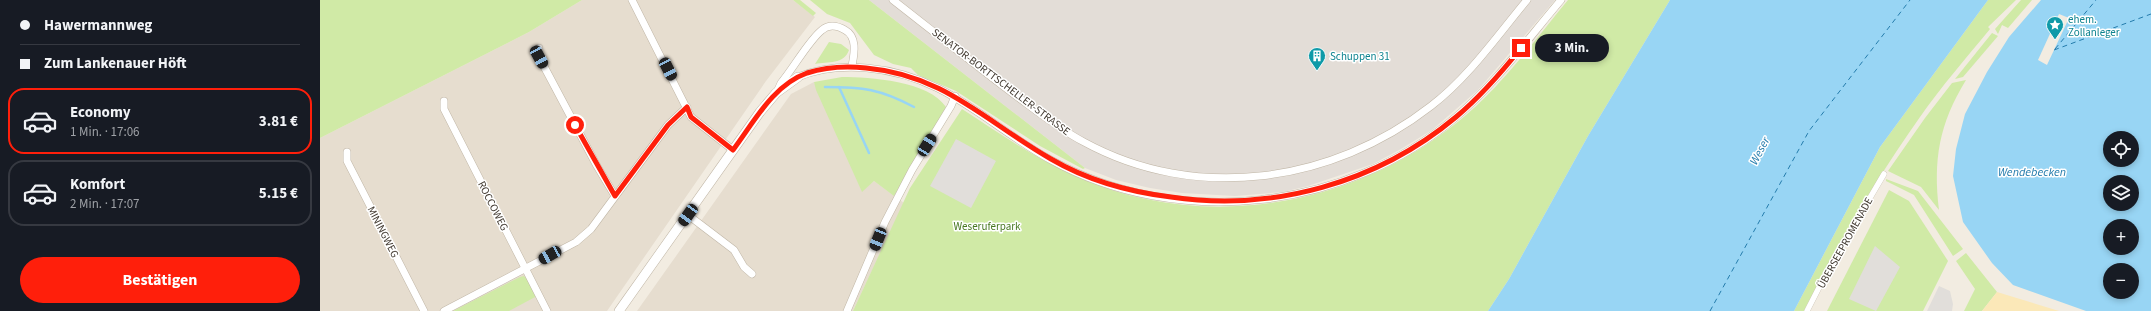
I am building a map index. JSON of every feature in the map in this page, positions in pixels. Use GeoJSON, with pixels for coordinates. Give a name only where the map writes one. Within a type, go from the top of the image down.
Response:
{"type":"FeatureCollection","features":[{"type":"Feature","properties":{"kind":"street"},"geometry":{"type":"LineString","coordinates":[[632,0],[691,117],[733,150]]}},
{"type":"Feature","properties":{"kind":"street","name":"SENATOR-BORTTSCHELLER-STRASSE"},"geometry":{"type":"LineString","coordinates":[[893,0],[1034,108],[1084,142],[1117,158],[1150,168],[1187,176],[1220,178],[1253,176],[1305,169],[1336,160],[1385,137],[1432,105],[1454,85],[1527,0]]}},
{"type":"Feature","properties":{"kind":"street"},"geometry":{"type":"LineString","coordinates":[[776,93],[798,77],[818,70],[852,66],[898,72],[934,85],[955,96],[1052,160],[1110,185],[1135,191],[1186,199],[1224,202],[1263,200],[1316,190],[1371,170],[1412,149],[1456,118],[1497,78],[1561,0]]}},
{"type":"Feature","properties":{"kind":"street"},"geometry":{"type":"LineString","coordinates":[[619,311],[733,150],[776,93],[780,83],[822,30],[828,27],[837,26],[848,32],[854,40],[852,66]]}},
{"type":"Feature","properties":{"kind":"street"},"geometry":{"type":"LineString","coordinates":[[538,48],[539,57],[596,166],[615,196]]}},
{"type":"Feature","properties":{"kind":"street"},"geometry":{"type":"LineString","coordinates":[[847,311],[884,222],[912,170],[951,106],[955,96]]}},
{"type":"Feature","properties":{"kind":"street","name":"ROCCOWEG"},"geometry":{"type":"LineString","coordinates":[[444,101],[444,109],[547,311]]}},
{"type":"Feature","properties":{"kind":"street"},"geometry":{"type":"LineString","coordinates":[[444,311],[576,242],[591,229],[668,125],[687,107]]}},
{"type":"Feature","properties":{"kind":"street","name":"MININGWEG"},"geometry":{"type":"LineString","coordinates":[[347,152],[347,161],[424,311]]}},
{"type":"Feature","properties":{"kind":"street","name":"ÜBERSEEPROMENADE"},"geometry":{"type":"LineString","coordinates":[[1810,310],[1831,264],[1884,174]]}},
{"type":"Feature","properties":{"kind":"street"},"geometry":{"type":"LineString","coordinates":[[688,215],[734,250],[744,267],[752,274]]}},
{"type":"Feature","properties":{"kind":"shaded area"},"geometry":{"type":"Polygon","coordinates":[[[582,0],[793,0],[815,17],[766,81],[607,311],[320,311],[320,138],[529,32],[582,0]]]}},
{"type":"Feature","properties":{"kind":"shaded area"},"geometry":{"type":"Polygon","coordinates":[[[869,0],[1555,0],[1478,90],[1432,130],[1401,149],[1373,164],[1308,186],[1283,192],[1235,196],[1182,193],[1150,188],[1116,180],[1085,168],[869,0]]]}},
{"type":"Feature","properties":{"kind":"shaded area"},"geometry":{"type":"Polygon","coordinates":[[[814,82],[862,191],[874,181],[904,203],[853,311],[637,311],[791,94],[814,82]]]}},
{"type":"Feature","properties":{"kind":"shaded area"},"geometry":{"type":"Polygon","coordinates":[[[956,139],[996,161],[971,208],[930,186],[956,139]]]}},
{"type":"Feature","properties":{"kind":"shaded area"},"geometry":{"type":"Polygon","coordinates":[[[1875,246],[1900,267],[1876,311],[1849,299],[1875,246]]]}},
{"type":"Feature","properties":{"kind":"shaded area"},"geometry":{"type":"Polygon","coordinates":[[[1939,286],[1950,291],[1953,304],[1952,311],[1927,311],[1939,286]]]}},
{"type":"Feature","properties":{"kind":"green space"},"geometry":{"type":"Polygon","coordinates":[[[320,0],[582,0],[529,32],[320,138],[320,0]]]}},
{"type":"Feature","properties":{"kind":"green space"},"geometry":{"type":"Polygon","coordinates":[[[793,0],[800,0],[816,13],[813,16],[793,0]]]}},
{"type":"Feature","properties":{"kind":"green space"},"geometry":{"type":"Polygon","coordinates":[[[810,0],[869,0],[1085,168],[1083,169],[1040,146],[956,91],[918,75],[911,68],[893,64],[874,55],[850,23],[827,14],[810,0]]]}},
{"type":"Feature","properties":{"kind":"green space","name":"Weseruferpark"},"geometry":{"type":"Polygon","coordinates":[[[1568,0],[1670,0],[1588,136],[1509,279],[1488,311],[853,311],[910,188],[962,109],[1018,145],[1062,170],[1077,177],[1126,194],[1175,204],[1226,207],[1276,202],[1325,191],[1372,174],[1417,150],[1459,121],[1503,79],[1568,0]]]}},
{"type":"Feature","properties":{"kind":"green space"},"geometry":{"type":"Polygon","coordinates":[[[1988,0],[2016,0],[1988,27],[1990,29],[1920,117],[1858,212],[1804,311],[1794,311],[1880,147],[1988,0]]]}},
{"type":"Feature","properties":{"kind":"green space"},"geometry":{"type":"Polygon","coordinates":[[[2021,0],[2032,0],[2008,28],[2002,25],[1998,34],[1995,29],[2021,0]]]}},
{"type":"Feature","properties":{"kind":"green space"},"geometry":{"type":"Polygon","coordinates":[[[1992,33],[1998,36],[1963,77],[1955,79],[1992,33]]]}},
{"type":"Feature","properties":{"kind":"green space"},"geometry":{"type":"Polygon","coordinates":[[[829,42],[841,44],[849,50],[847,55],[835,62],[815,64],[829,42]]]}},
{"type":"Feature","properties":{"kind":"green space"},"geometry":{"type":"Polygon","coordinates":[[[842,77],[868,78],[898,82],[913,86],[927,91],[938,98],[946,107],[894,196],[874,181],[862,192],[816,90],[814,82],[842,77]]]}},
{"type":"Feature","properties":{"kind":"green space"},"geometry":{"type":"Polygon","coordinates":[[[1966,80],[1950,112],[1940,143],[1937,175],[1939,210],[1921,187],[1888,171],[1925,118],[1952,83],[1966,80]]]}},
{"type":"Feature","properties":{"kind":"green space"},"geometry":{"type":"Polygon","coordinates":[[[1886,179],[1918,191],[1963,249],[1953,256],[1914,195],[1886,181],[1886,179]]]}},
{"type":"Feature","properties":{"kind":"green space"},"geometry":{"type":"Polygon","coordinates":[[[1889,190],[1909,201],[1948,261],[1923,311],[1827,311],[1889,190]]]}},
{"type":"Feature","properties":{"kind":"green space"},"geometry":{"type":"Polygon","coordinates":[[[1966,253],[1997,292],[1982,311],[1964,311],[1975,289],[1956,261],[1966,253]]]}},
{"type":"Feature","properties":{"kind":"green space"},"geometry":{"type":"Polygon","coordinates":[[[524,276],[537,296],[509,311],[453,311],[520,277],[524,276]]]}},
{"type":"Feature","properties":{"kind":"sand"},"geometry":{"type":"Polygon","coordinates":[[[1997,292],[2059,311],[1982,311],[1997,292]]]}},
{"type":"Feature","properties":{"kind":"water","name":"Weser"},"geometry":{"type":"Polygon","coordinates":[[[1670,0],[1988,0],[1880,147],[1794,311],[1488,311],[1509,279],[1588,136],[1670,0]]]}},
{"type":"Feature","properties":{"kind":"water","name":"Wendebecken"},"geometry":{"type":"Polygon","coordinates":[[[2041,0],[2151,0],[2151,311],[2086,311],[2013,285],[1992,263],[1963,222],[1953,176],[1956,149],[1965,114],[1987,72],[2009,37],[2041,0]]]}},
{"type":"Feature","properties":{"kind":"pier"},"geometry":{"type":"Polygon","coordinates":[[[2059,14],[2069,18],[2047,65],[2038,60],[2059,14]]]}},
{"type":"Feature","properties":{"kind":"waterway"},"geometry":{"type":"LineString","coordinates":[[825,87],[871,90],[891,96],[914,107]]}},
{"type":"Feature","properties":{"kind":"waterway"},"geometry":{"type":"LineString","coordinates":[[839,87],[869,153]]}},
{"type":"Feature","properties":{"kind":"ferry route"},"geometry":{"type":"LineString","coordinates":[[1710,311],[1809,131],[1910,0]]}},
{"type":"Feature","properties":{"kind":"ferry route"},"geometry":{"type":"LineString","coordinates":[[2055,49],[2096,0]]}},
{"type":"Feature","properties":{"kind":"ferry route"},"geometry":{"type":"LineString","coordinates":[[2054,50],[2151,14]]}},
{"type":"Feature","properties":{"kind":"place","name":"ehem. Zollanleger"},"geometry":{"type":"Point","coordinates":[2055,40]}},
{"type":"Feature","properties":{"kind":"place","name":"Schuppen 31"},"geometry":{"type":"Point","coordinates":[1317,71]}},
{"type":"Feature","properties":{"kind":"route"},"geometry":{"type":"LineString","coordinates":[[575,125],[596,166],[615,196],[668,125],[687,107],[691,117],[733,150],[766,104],[789,82],[807,73],[818,70],[852,66],[898,72],[934,85],[955,96],[1052,160],[1110,185],[1155,195],[1186,199],[1224,202],[1263,200],[1316,190],[1357,176],[1385,164],[1412,149],[1456,118],[1497,78],[1521,48]]}}]}
